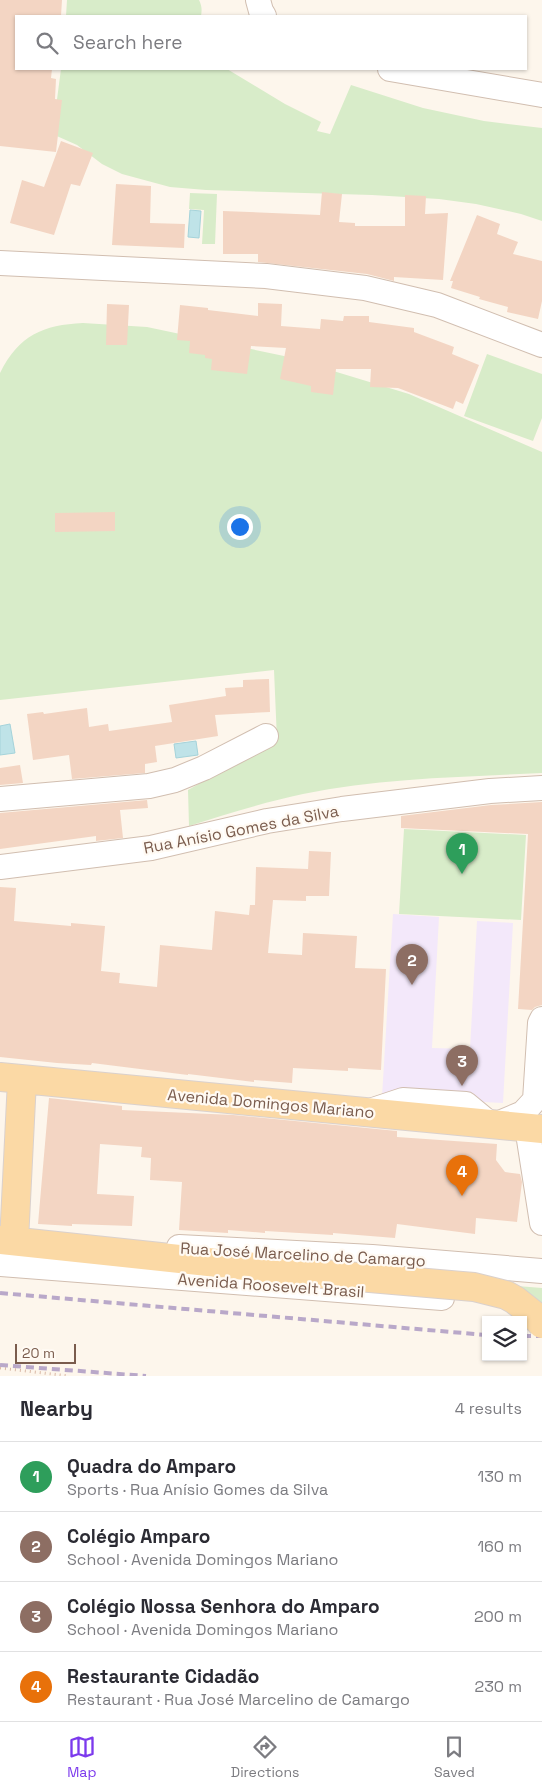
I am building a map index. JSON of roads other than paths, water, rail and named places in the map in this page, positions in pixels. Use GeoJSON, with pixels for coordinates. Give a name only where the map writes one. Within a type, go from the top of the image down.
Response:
{"type":"FeatureCollection","features":[{"type":"Feature","properties":{"kind":"main road","name":"Avenida Domingos Mariano"},"geometry":{"type":"LineString","coordinates":[[20,1080],[534,1128]]}},
{"type":"Feature","properties":{"kind":"main road"},"geometry":{"type":"LineString","coordinates":[[15,1241],[20,1080]]}},
{"type":"Feature","properties":{"kind":"main road","name":"Rua José Marcelino de Camargo"},"geometry":{"type":"LineString","coordinates":[[15,1241],[312,1273],[474,1287],[506,1295],[534,1315],[542,1324]]}},
{"type":"Feature","properties":{"kind":"street"},"geometry":{"type":"LineString","coordinates":[[258,0],[263,15]]}},
{"type":"Feature","properties":{"kind":"street"},"geometry":{"type":"LineString","coordinates":[[396,70],[542,95]]}},
{"type":"Feature","properties":{"kind":"street"},"geometry":{"type":"LineString","coordinates":[[0,252],[25,264]]}},
{"type":"Feature","properties":{"kind":"street"},"geometry":{"type":"LineString","coordinates":[[0,263],[266,276],[365,288],[437,304],[542,346]]}},
{"type":"Feature","properties":{"kind":"street"},"geometry":{"type":"LineString","coordinates":[[0,799],[149,786],[175,780],[204,768],[266,736]]}},
{"type":"Feature","properties":{"kind":"street","name":"Rua Anísio Gomes da Silva"},"geometry":{"type":"LineString","coordinates":[[0,867],[151,848],[267,821],[342,809],[490,791],[542,788]]}},
{"type":"Feature","properties":{"kind":"street"},"geometry":{"type":"LineString","coordinates":[[493,1124],[523,1113],[535,1100],[540,1023],[542,1020]]}},
{"type":"Feature","properties":{"kind":"street"},"geometry":{"type":"LineString","coordinates":[[534,1128],[542,1223]]}},
{"type":"Feature","properties":{"kind":"street","name":"Rua José Marcelino de Camargo"},"geometry":{"type":"LineString","coordinates":[[65,1246],[102,1243],[372,1256],[542,1271]]}},
{"type":"Feature","properties":{"kind":"street","name":"Avenida Roosevelt Brasil"},"geometry":{"type":"LineString","coordinates":[[0,1264],[542,1305]]}},
{"type":"Feature","properties":{"kind":"water"},"geometry":{"type":"Polygon","coordinates":[[[190,210],[201,211],[199,238],[188,237],[190,210]]]}},
{"type":"Feature","properties":{"kind":"water"},"geometry":{"type":"Polygon","coordinates":[[[10,724],[15,753],[0,755],[0,726],[10,724]]]}},
{"type":"Feature","properties":{"kind":"water"},"geometry":{"type":"Polygon","coordinates":[[[196,741],[198,755],[176,758],[174,744],[196,741]]]}},
{"type":"Feature","properties":{"kind":"railway"},"geometry":{"type":"LineString","coordinates":[[0,1293],[482,1335]]}},
{"type":"Feature","properties":{"kind":"railway"},"geometry":{"type":"LineString","coordinates":[[527,1336],[542,1336]]}},
{"type":"Feature","properties":{"kind":"railway"},"geometry":{"type":"LineString","coordinates":[[0,1365],[146,1376]]}},
{"type":"Feature","properties":{"kind":"place","name":"Quadra do Amparo"},"geometry":{"type":"Point","coordinates":[462,874]}},
{"type":"Feature","properties":{"kind":"place","name":"Colégio Amparo"},"geometry":{"type":"Point","coordinates":[412,985]}},
{"type":"Feature","properties":{"kind":"place","name":"Colégio Nossa Senhora do Amparo"},"geometry":{"type":"Point","coordinates":[462,1086]}},
{"type":"Feature","properties":{"kind":"place","name":"Restaurante Cidadão"},"geometry":{"type":"Point","coordinates":[462,1196]}}]}
